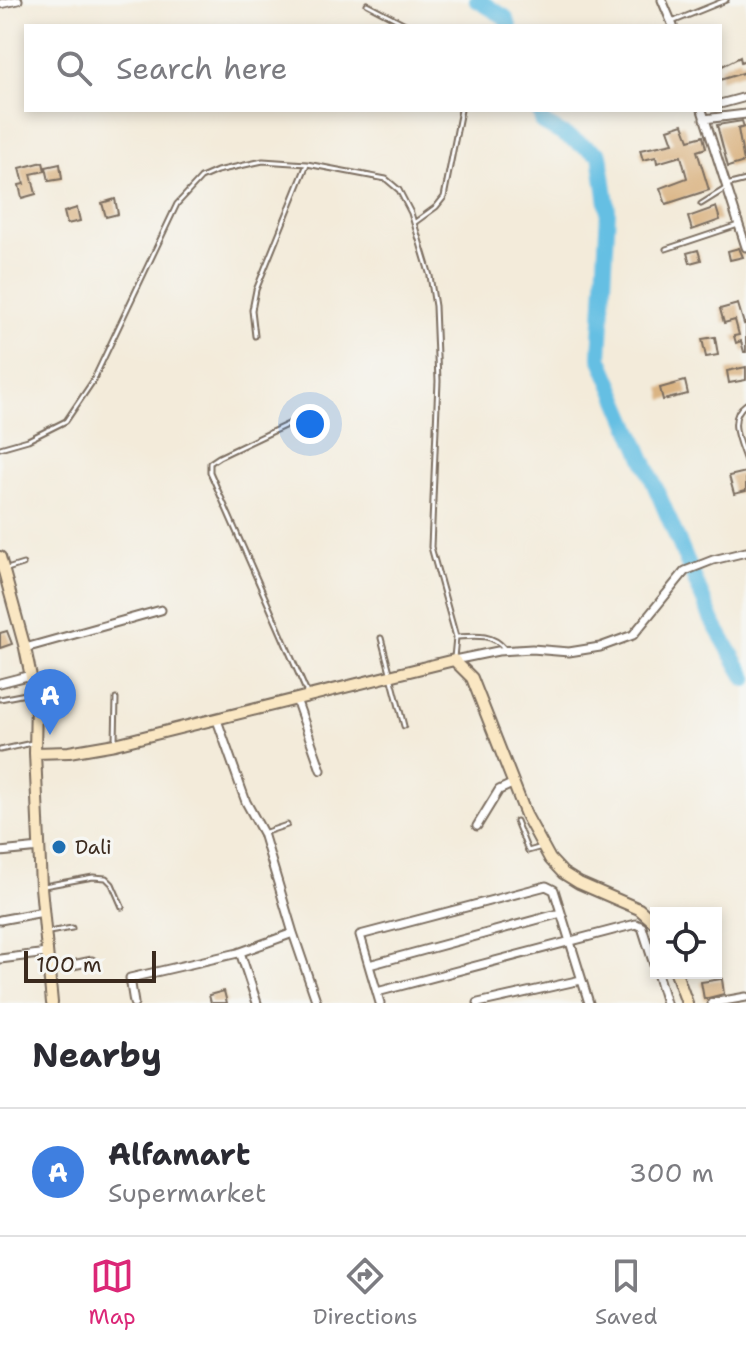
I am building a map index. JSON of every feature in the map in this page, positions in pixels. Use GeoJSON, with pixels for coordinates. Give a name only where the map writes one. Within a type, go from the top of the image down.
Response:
{"type":"FeatureCollection","features":[{"type":"Feature","properties":{"kind":"street"},"geometry":{"type":"LineString","coordinates":[[0,4],[18,0]]}},
{"type":"Feature","properties":{"kind":"street"},"geometry":{"type":"LineString","coordinates":[[662,0],[672,24]]}},
{"type":"Feature","properties":{"kind":"street"},"geometry":{"type":"LineString","coordinates":[[722,103],[746,97]]}},
{"type":"Feature","properties":{"kind":"street"},"geometry":{"type":"LineString","coordinates":[[702,112],[746,247]]}},
{"type":"Feature","properties":{"kind":"street"},"geometry":{"type":"LineString","coordinates":[[704,119],[746,114]]}},
{"type":"Feature","properties":{"kind":"street"},"geometry":{"type":"LineString","coordinates":[[35,748],[69,752],[115,744],[391,675],[506,650],[569,652],[600,647],[633,635],[685,571],[746,552]]}},
{"type":"Feature","properties":{"kind":"street"},"geometry":{"type":"LineString","coordinates":[[0,557],[4,570],[4,590],[25,648],[36,696],[41,887],[52,1003]]}},
{"type":"Feature","properties":{"kind":"street"},"geometry":{"type":"LineString","coordinates":[[25,648],[161,610]]}},
{"type":"Feature","properties":{"kind":"street"},"geometry":{"type":"LineString","coordinates":[[454,660],[472,678],[542,847],[563,873],[639,909],[650,919]]}},
{"type":"Feature","properties":{"kind":"street"},"geometry":{"type":"LineString","coordinates":[[0,683],[31,675]]}},
{"type":"Feature","properties":{"kind":"street"},"geometry":{"type":"LineString","coordinates":[[296,699],[321,770]]}},
{"type":"Feature","properties":{"kind":"street"},"geometry":{"type":"LineString","coordinates":[[217,720],[246,802],[263,833],[317,1003]]}},
{"type":"Feature","properties":{"kind":"street"},"geometry":{"type":"LineString","coordinates":[[477,826],[499,790],[514,783]]}},
{"type":"Feature","properties":{"kind":"street"},"geometry":{"type":"LineString","coordinates":[[0,852],[40,848]]}},
{"type":"Feature","properties":{"kind":"street"},"geometry":{"type":"LineString","coordinates":[[380,1003],[360,935],[546,886],[554,890],[586,1002]]}},
{"type":"Feature","properties":{"kind":"street"},"geometry":{"type":"LineString","coordinates":[[0,920],[43,912]]}},
{"type":"Feature","properties":{"kind":"street"},"geometry":{"type":"LineString","coordinates":[[369,965],[561,913]]}},
{"type":"Feature","properties":{"kind":"street"},"geometry":{"type":"LineString","coordinates":[[377,992],[638,924],[642,927],[650,953]]}},
{"type":"Feature","properties":{"kind":"street"},"geometry":{"type":"LineString","coordinates":[[134,1003],[130,978],[240,952],[293,933]]}},
{"type":"Feature","properties":{"kind":"street"},"geometry":{"type":"LineString","coordinates":[[240,952],[257,1003]]}},
{"type":"Feature","properties":{"kind":"street"},"geometry":{"type":"LineString","coordinates":[[0,959],[47,953]]}},
{"type":"Feature","properties":{"kind":"street"},"geometry":{"type":"LineString","coordinates":[[49,970],[92,961]]}},
{"type":"Feature","properties":{"kind":"street"},"geometry":{"type":"LineString","coordinates":[[658,979],[666,1003]]}},
{"type":"Feature","properties":{"kind":"street"},"geometry":{"type":"LineString","coordinates":[[678,979],[687,1003]]}},
{"type":"Feature","properties":{"kind":"street"},"geometry":{"type":"LineString","coordinates":[[481,1003],[581,980]]}},
{"type":"Feature","properties":{"kind":"street"},"geometry":{"type":"LineString","coordinates":[[712,1003],[746,997]]}},
{"type":"Feature","properties":{"kind":"lane"},"geometry":{"type":"LineString","coordinates":[[672,24],[726,0]]}},
{"type":"Feature","properties":{"kind":"lane"},"geometry":{"type":"LineString","coordinates":[[367,4],[405,24]]}},
{"type":"Feature","properties":{"kind":"lane"},"geometry":{"type":"LineString","coordinates":[[414,223],[444,197],[461,112]]}},
{"type":"Feature","properties":{"kind":"lane"},"geometry":{"type":"LineString","coordinates":[[0,448],[28,440],[66,421],[93,381],[177,204],[201,178],[217,171],[263,161],[307,164],[386,179],[399,190],[414,223],[430,276],[435,306],[438,381],[431,547],[456,637],[454,660]]}},
{"type":"Feature","properties":{"kind":"lane"},"geometry":{"type":"LineString","coordinates":[[255,336],[252,310],[256,290],[307,164]]}},
{"type":"Feature","properties":{"kind":"lane"},"geometry":{"type":"LineString","coordinates":[[701,204],[726,187],[746,180]]}},
{"type":"Feature","properties":{"kind":"lane"},"geometry":{"type":"LineString","coordinates":[[666,249],[739,225]]}},
{"type":"Feature","properties":{"kind":"lane"},"geometry":{"type":"LineString","coordinates":[[746,404],[735,417],[736,431],[746,461]]}},
{"type":"Feature","properties":{"kind":"lane"},"geometry":{"type":"LineString","coordinates":[[299,419],[219,457],[210,463],[210,472],[309,696]]}},
{"type":"Feature","properties":{"kind":"lane"},"geometry":{"type":"LineString","coordinates":[[4,570],[23,564]]}},
{"type":"Feature","properties":{"kind":"lane"},"geometry":{"type":"LineString","coordinates":[[456,637],[488,637],[498,640],[506,650]]}},
{"type":"Feature","properties":{"kind":"lane"},"geometry":{"type":"LineString","coordinates":[[381,638],[404,726]]}},
{"type":"Feature","properties":{"kind":"lane"},"geometry":{"type":"LineString","coordinates":[[0,699],[36,696]]}},
{"type":"Feature","properties":{"kind":"lane"},"geometry":{"type":"LineString","coordinates":[[115,744],[116,699]]}},
{"type":"Feature","properties":{"kind":"lane"},"geometry":{"type":"LineString","coordinates":[[0,750],[35,748]]}},
{"type":"Feature","properties":{"kind":"lane"},"geometry":{"type":"LineString","coordinates":[[516,821],[528,851],[542,847]]}},
{"type":"Feature","properties":{"kind":"lane"},"geometry":{"type":"LineString","coordinates":[[263,833],[287,825]]}},
{"type":"Feature","properties":{"kind":"lane"},"geometry":{"type":"LineString","coordinates":[[41,887],[93,877],[106,878],[122,907]]}},
{"type":"Feature","properties":{"kind":"lane"},"geometry":{"type":"LineString","coordinates":[[45,932],[72,928]]}},
{"type":"Feature","properties":{"kind":"path"},"geometry":{"type":"LineString","coordinates":[[36,696],[62,696]]}},
{"type":"Feature","properties":{"kind":"building"},"geometry":{"type":"Polygon","coordinates":[[[740,57],[741,62],[746,60],[746,72],[722,79],[722,66],[740,57]]]}},
{"type":"Feature","properties":{"kind":"building"},"geometry":{"type":"Polygon","coordinates":[[[742,121],[744,127],[738,129],[744,162],[728,167],[717,125],[742,121]]]}},
{"type":"Feature","properties":{"kind":"building"},"geometry":{"type":"Polygon","coordinates":[[[683,124],[689,140],[703,136],[706,148],[697,151],[709,190],[666,204],[660,188],[687,178],[681,156],[657,163],[656,157],[643,160],[640,150],[673,143],[668,129],[683,124]]]}},
{"type":"Feature","properties":{"kind":"building"},"geometry":{"type":"Polygon","coordinates":[[[43,162],[45,171],[31,174],[36,194],[22,198],[19,185],[24,184],[20,168],[43,162]]]}},
{"type":"Feature","properties":{"kind":"building"},"geometry":{"type":"Polygon","coordinates":[[[60,164],[62,179],[49,181],[46,167],[60,164]]]}},
{"type":"Feature","properties":{"kind":"building"},"geometry":{"type":"Polygon","coordinates":[[[115,199],[118,214],[106,217],[102,203],[115,199]]]}},
{"type":"Feature","properties":{"kind":"building"},"geometry":{"type":"Polygon","coordinates":[[[716,207],[720,220],[692,230],[688,217],[716,207]]]}},
{"type":"Feature","properties":{"kind":"building"},"geometry":{"type":"Polygon","coordinates":[[[77,208],[80,221],[67,224],[64,212],[77,208]]]}},
{"type":"Feature","properties":{"kind":"building"},"geometry":{"type":"Polygon","coordinates":[[[739,248],[743,257],[730,260],[728,251],[739,248]]]}},
{"type":"Feature","properties":{"kind":"building"},"geometry":{"type":"Polygon","coordinates":[[[698,250],[701,260],[690,263],[687,253],[698,250]]]}},
{"type":"Feature","properties":{"kind":"building"},"geometry":{"type":"Polygon","coordinates":[[[738,304],[746,323],[746,352],[741,341],[736,343],[734,336],[739,335],[735,320],[724,323],[720,309],[738,304]]]}},
{"type":"Feature","properties":{"kind":"building"},"geometry":{"type":"Polygon","coordinates":[[[715,337],[718,355],[706,357],[702,339],[715,337]]]}},
{"type":"Feature","properties":{"kind":"building"},"geometry":{"type":"Polygon","coordinates":[[[746,367],[746,380],[729,383],[727,371],[746,367]]]}},
{"type":"Feature","properties":{"kind":"building"},"geometry":{"type":"Polygon","coordinates":[[[685,381],[688,394],[663,400],[660,388],[685,381]]]}},
{"type":"Feature","properties":{"kind":"building"},"geometry":{"type":"Polygon","coordinates":[[[746,472],[746,491],[734,494],[729,476],[746,472]]]}},
{"type":"Feature","properties":{"kind":"building"},"geometry":{"type":"Polygon","coordinates":[[[7,631],[12,644],[0,648],[0,633],[7,631]]]}},
{"type":"Feature","properties":{"kind":"building"},"geometry":{"type":"Polygon","coordinates":[[[722,979],[724,994],[704,999],[701,982],[722,979]]]}},
{"type":"Feature","properties":{"kind":"building"},"geometry":{"type":"Polygon","coordinates":[[[224,991],[227,1003],[211,1003],[209,995],[224,991]]]}},
{"type":"Feature","properties":{"kind":"waterway"},"geometry":{"type":"LineString","coordinates":[[477,0],[505,17],[508,24]]}},
{"type":"Feature","properties":{"kind":"waterway"},"geometry":{"type":"LineString","coordinates":[[540,112],[543,123],[600,155],[608,210],[600,357],[712,620],[746,679]]}},
{"type":"Feature","properties":{"kind":"place","name":"Alfamart"},"geometry":{"type":"Point","coordinates":[50,735]}},
{"type":"Feature","properties":{"kind":"place","name":"Dali"},"geometry":{"type":"Point","coordinates":[59,847]}}]}
